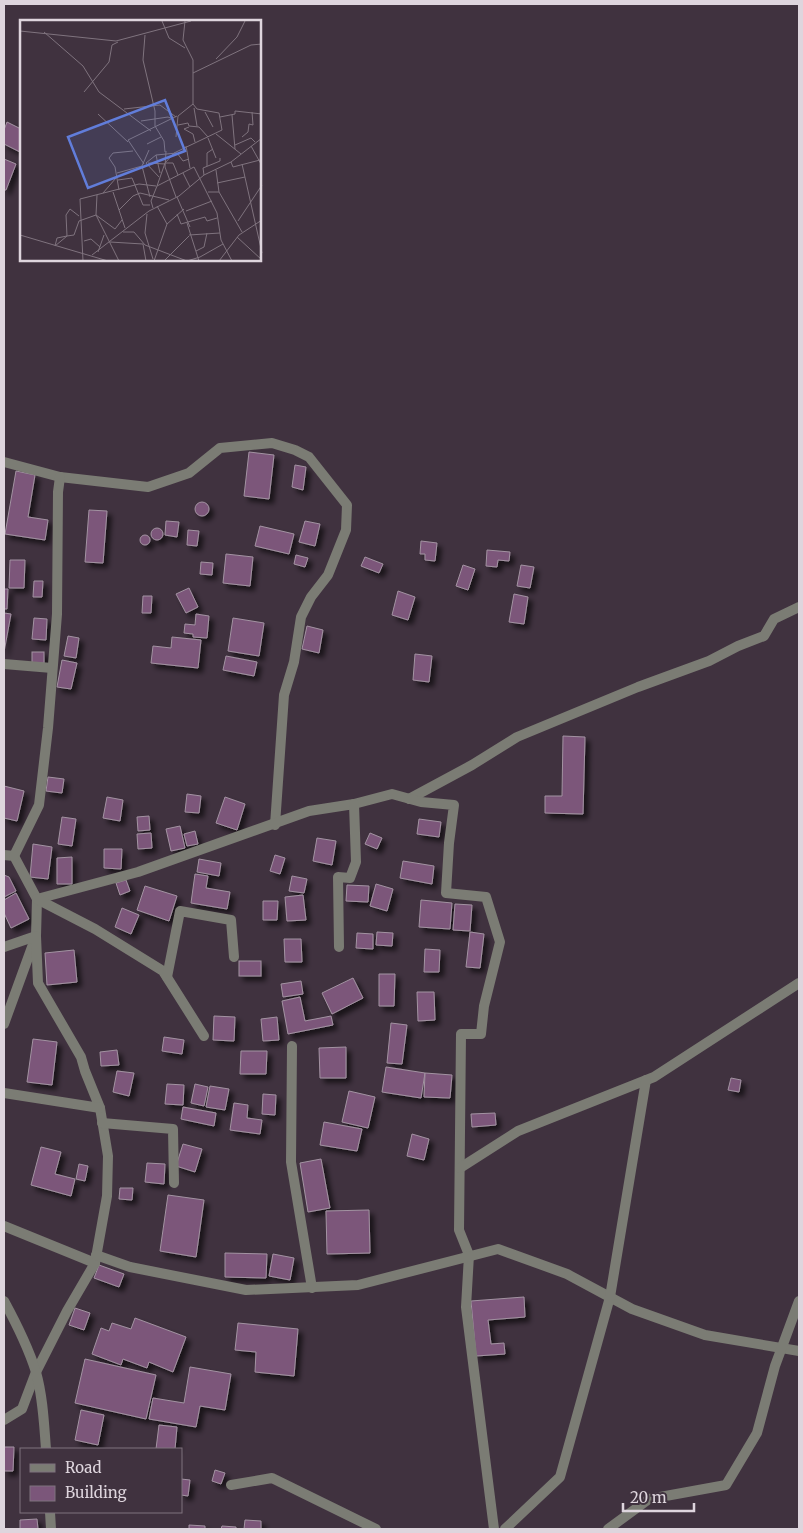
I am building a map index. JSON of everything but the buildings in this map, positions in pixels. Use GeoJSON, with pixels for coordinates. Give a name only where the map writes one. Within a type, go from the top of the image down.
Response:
{"type":"FeatureCollection","features":[{"type":"Feature","properties":{"kind":"street"},"geometry":{"type":"LineString","coordinates":[[4,462],[60,476],[148,487],[189,473],[220,448],[272,443],[295,450],[309,457],[347,505],[346,530],[328,576],[311,597],[301,617],[294,662],[284,695],[275,824]]}},
{"type":"Feature","properties":{"kind":"street"},"geometry":{"type":"LineString","coordinates":[[60,476],[58,492],[57,614],[48,728],[39,805],[9,856],[37,899],[96,929],[163,971],[204,1036]]}},
{"type":"Feature","properties":{"kind":"street"},"geometry":{"type":"LineString","coordinates":[[409,799],[472,765],[516,737],[638,687],[709,661],[738,646],[764,636],[774,619],[799,607]]}},
{"type":"Feature","properties":{"kind":"street"},"geometry":{"type":"LineString","coordinates":[[4,664],[52,668]]}},
{"type":"Feature","properties":{"kind":"street"},"geometry":{"type":"LineString","coordinates":[[37,899],[138,872],[309,811],[354,804],[392,794],[421,802],[454,805],[449,843],[446,893],[486,897],[500,942],[484,1006],[480,1034],[461,1034],[459,1230],[469,1256],[466,1307],[494,1529]]}},
{"type":"Feature","properties":{"kind":"street"},"geometry":{"type":"LineString","coordinates":[[339,947],[338,877],[350,878],[356,862],[354,804]]}},
{"type":"Feature","properties":{"kind":"street"},"geometry":{"type":"LineString","coordinates":[[4,1420],[22,1409],[36,1372],[96,1259],[107,1196],[108,1156],[100,1108],[81,1057],[38,983],[37,899]]}},
{"type":"Feature","properties":{"kind":"street"},"geometry":{"type":"LineString","coordinates":[[167,977],[180,911],[231,920],[234,957]]}},
{"type":"Feature","properties":{"kind":"street"},"geometry":{"type":"LineString","coordinates":[[4,947],[36,936]]}},
{"type":"Feature","properties":{"kind":"street"},"geometry":{"type":"LineString","coordinates":[[4,1024],[36,936]]}},
{"type":"Feature","properties":{"kind":"street"},"geometry":{"type":"LineString","coordinates":[[460,1168],[518,1131],[654,1077],[799,984]]}},
{"type":"Feature","properties":{"kind":"street"},"geometry":{"type":"LineString","coordinates":[[292,1046],[291,1162],[312,1288]]}},
{"type":"Feature","properties":{"kind":"street"},"geometry":{"type":"LineString","coordinates":[[505,1529],[560,1477],[610,1297],[646,1080]]}},
{"type":"Feature","properties":{"kind":"street"},"geometry":{"type":"LineString","coordinates":[[4,1093],[100,1108]]}},
{"type":"Feature","properties":{"kind":"street"},"geometry":{"type":"LineString","coordinates":[[102,1123],[173,1128],[174,1183]]}},
{"type":"Feature","properties":{"kind":"street"},"geometry":{"type":"LineString","coordinates":[[4,1226],[96,1259],[246,1290],[358,1285],[498,1249],[567,1274],[632,1309],[705,1335],[799,1351]]}},
{"type":"Feature","properties":{"kind":"street"},"geometry":{"type":"LineString","coordinates":[[4,1301],[20,1330],[36,1372],[44,1414],[46,1448]]}},
{"type":"Feature","properties":{"kind":"street"},"geometry":{"type":"LineString","coordinates":[[608,1529],[649,1499],[726,1485],[757,1433],[775,1366],[799,1301]]}},
{"type":"Feature","properties":{"kind":"street"},"geometry":{"type":"LineString","coordinates":[[231,1484],[272,1478],[376,1529]]}},
{"type":"Feature","properties":{"kind":"street"},"geometry":{"type":"LineString","coordinates":[[50,1513],[52,1529]]}}]}
